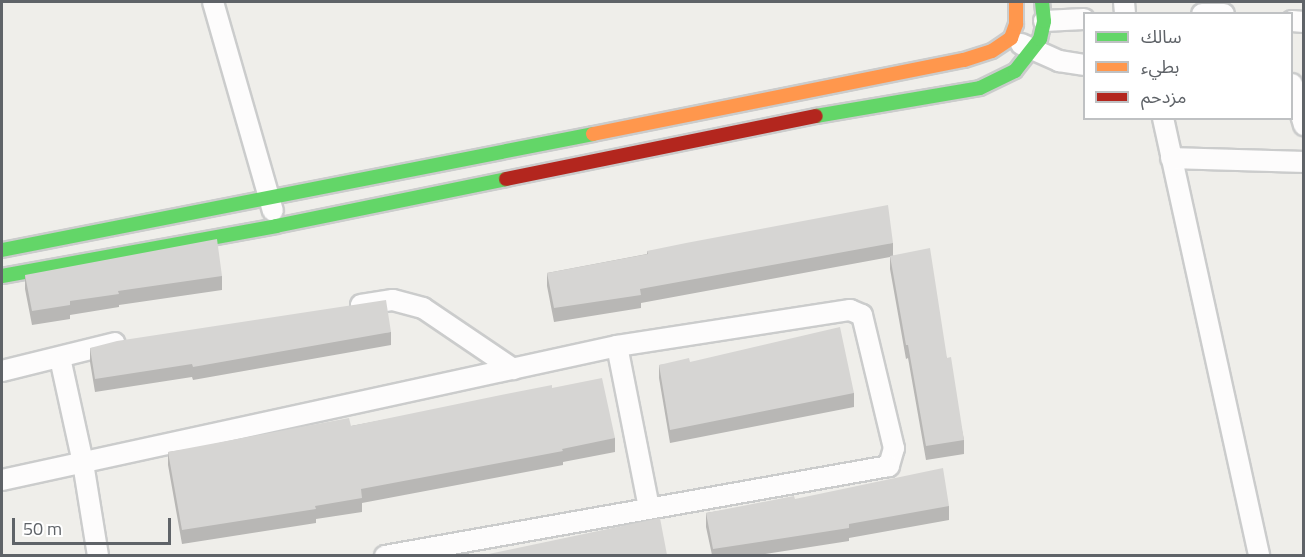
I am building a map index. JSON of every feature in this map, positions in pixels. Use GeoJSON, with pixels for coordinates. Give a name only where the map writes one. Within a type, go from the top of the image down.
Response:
{"type":"FeatureCollection","features":[{"type":"Feature","properties":{"kind":"street"},"geometry":{"type":"LineString","coordinates":[[213,2],[276,226]]}},
{"type":"Feature","properties":{"kind":"street"},"geometry":{"type":"LineString","coordinates":[[2,250],[270,199],[964,60],[992,51],[1011,38],[1017,24],[1016,2]]}},
{"type":"Feature","properties":{"kind":"street"},"geometry":{"type":"LineString","coordinates":[[2,276],[276,226],[820,115],[980,88],[1015,71],[1032,51],[1040,39],[1044,21],[1042,2]]}},
{"type":"Feature","properties":{"kind":"street"},"geometry":{"type":"LineString","coordinates":[[1044,21],[1083,19]]}},
{"type":"Feature","properties":{"kind":"street"},"geometry":{"type":"LineString","coordinates":[[1011,38],[1032,51],[1059,61],[1083,65]]}},
{"type":"Feature","properties":{"kind":"street"},"geometry":{"type":"LineString","coordinates":[[1293,87],[1304,125]]}},
{"type":"Feature","properties":{"kind":"street"},"geometry":{"type":"LineString","coordinates":[[1163,120],[1259,555]]}},
{"type":"Feature","properties":{"kind":"street"},"geometry":{"type":"LineString","coordinates":[[661,121],[666,146]]}},
{"type":"Feature","properties":{"kind":"street"},"geometry":{"type":"LineString","coordinates":[[1171,158],[1304,162]]}},
{"type":"Feature","properties":{"kind":"street"},"geometry":{"type":"LineString","coordinates":[[346,308],[393,300],[423,308],[513,369]]}},
{"type":"Feature","properties":{"kind":"street"},"geometry":{"type":"LineString","coordinates":[[2,480],[617,346],[856,311],[862,315],[894,448],[889,466],[385,555]]}},
{"type":"Feature","properties":{"kind":"street"},"geometry":{"type":"LineString","coordinates":[[2,371],[138,339]]}},
{"type":"Feature","properties":{"kind":"street"},"geometry":{"type":"LineString","coordinates":[[617,346],[649,507]]}},
{"type":"Feature","properties":{"kind":"street"},"geometry":{"type":"LineString","coordinates":[[60,358],[83,463],[98,555]]}},
{"type":"Feature","properties":{"kind":"building"},"geometry":{"type":"Polygon","coordinates":[[[888,205],[893,243],[640,289],[641,295],[554,308],[547,273],[648,254],[647,251],[686,243],[888,205]]]}},
{"type":"Feature","properties":{"kind":"building"},"geometry":{"type":"Polygon","coordinates":[[[217,239],[222,276],[118,291],[119,294],[70,301],[70,305],[32,311],[25,275],[217,239]]]}},
{"type":"Feature","properties":{"kind":"building"},"geometry":{"type":"Polygon","coordinates":[[[930,248],[947,358],[951,357],[964,440],[926,446],[890,256],[930,248]]]}},
{"type":"Feature","properties":{"kind":"building"},"geometry":{"type":"Polygon","coordinates":[[[386,300],[391,332],[193,367],[192,364],[95,379],[90,348],[117,341],[386,300]]]}},
{"type":"Feature","properties":{"kind":"building"},"geometry":{"type":"Polygon","coordinates":[[[840,327],[854,393],[670,430],[659,365],[689,358],[690,362],[840,327]]]}},
{"type":"Feature","properties":{"kind":"building"},"geometry":{"type":"Polygon","coordinates":[[[602,378],[615,438],[562,449],[563,451],[361,489],[362,498],[315,506],[316,509],[182,530],[168,452],[349,418],[351,426],[552,385],[552,388],[602,378]]]}},
{"type":"Feature","properties":{"kind":"building"},"geometry":{"type":"Polygon","coordinates":[[[943,468],[949,506],[849,524],[849,528],[713,549],[706,513],[794,496],[795,499],[943,468]]]}},
{"type":"Feature","properties":{"kind":"building"},"geometry":{"type":"Polygon","coordinates":[[[660,518],[667,555],[484,555],[660,518]]]}},
{"type":"Feature","properties":{"kind":"traffic: fast"},"geometry":{"type":"LineString","coordinates":[[816,116],[980,88],[1015,71],[1040,39],[1044,21],[1042,2]]}},
{"type":"Feature","properties":{"kind":"traffic: fast"},"geometry":{"type":"LineString","coordinates":[[2,250],[593,134]]}},
{"type":"Feature","properties":{"kind":"traffic: fast"},"geometry":{"type":"LineString","coordinates":[[2,276],[276,226],[506,179]]}},
{"type":"Feature","properties":{"kind":"traffic: slow"},"geometry":{"type":"LineString","coordinates":[[593,134],[964,60],[992,51],[1011,38],[1016,24],[1016,2]]}},
{"type":"Feature","properties":{"kind":"traffic: jam"},"geometry":{"type":"LineString","coordinates":[[506,179],[816,116]]}}]}
